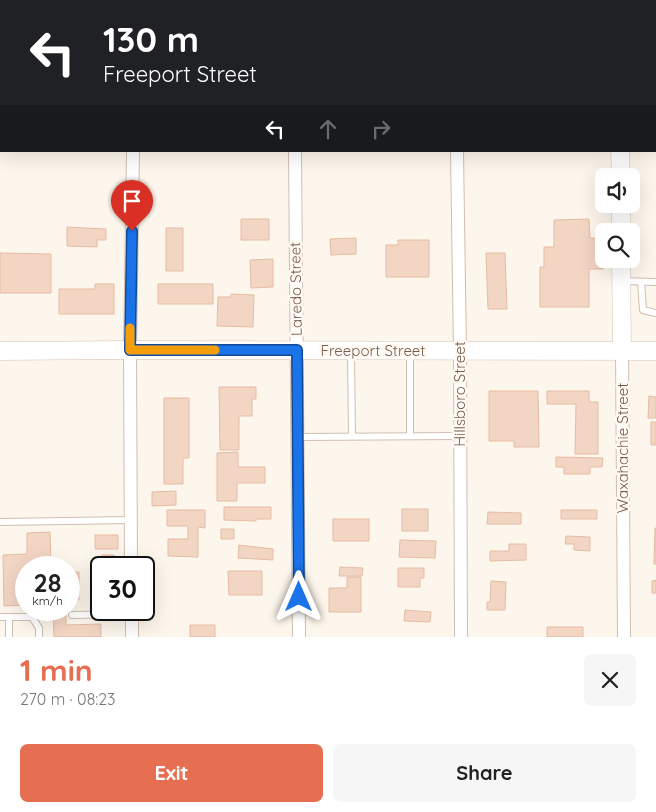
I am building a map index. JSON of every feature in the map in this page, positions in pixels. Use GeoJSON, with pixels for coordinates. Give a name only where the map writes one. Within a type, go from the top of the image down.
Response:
{"type":"FeatureCollection","features":[{"type":"Feature","properties":{"kind":"main road"},"geometry":{"type":"LineString","coordinates":[[620,152],[620,168]]}},
{"type":"Feature","properties":{"kind":"main road","name":"Waxahachie Street"},"geometry":{"type":"LineString","coordinates":[[621,268],[622,350]]}},
{"type":"Feature","properties":{"kind":"main road","name":"Freeport Street"},"geometry":{"type":"LineString","coordinates":[[0,351],[656,351]]}},
{"type":"Feature","properties":{"kind":"street"},"geometry":{"type":"LineString","coordinates":[[131,556],[130,350],[132,152]]}},
{"type":"Feature","properties":{"kind":"street","name":"Laredo Street"},"geometry":{"type":"LineString","coordinates":[[295,152],[299,637]]}},
{"type":"Feature","properties":{"kind":"street","name":"Hillsboro Street"},"geometry":{"type":"LineString","coordinates":[[457,152],[461,637]]}},
{"type":"Feature","properties":{"kind":"street","name":"Waxahachie Street"},"geometry":{"type":"LineString","coordinates":[[622,350],[624,637]]}},
{"type":"Feature","properties":{"kind":"street"},"geometry":{"type":"LineString","coordinates":[[132,621],[132,637]]}},
{"type":"Feature","properties":{"kind":"lane"},"geometry":{"type":"LineString","coordinates":[[621,281],[656,282]]}},
{"type":"Feature","properties":{"kind":"lane"},"geometry":{"type":"LineString","coordinates":[[641,282],[643,310],[649,313],[656,313]]}},
{"type":"Feature","properties":{"kind":"lane"},"geometry":{"type":"LineString","coordinates":[[351,351],[352,436]]}},
{"type":"Feature","properties":{"kind":"lane"},"geometry":{"type":"LineString","coordinates":[[410,351],[410,436]]}},
{"type":"Feature","properties":{"kind":"lane"},"geometry":{"type":"LineString","coordinates":[[298,437],[460,436]]}},
{"type":"Feature","properties":{"kind":"lane"},"geometry":{"type":"LineString","coordinates":[[0,522],[131,520]]}},
{"type":"Feature","properties":{"kind":"lane"},"geometry":{"type":"LineString","coordinates":[[0,616],[32,617],[39,628],[39,637]]}},
{"type":"Feature","properties":{"kind":"lane"},"geometry":{"type":"LineString","coordinates":[[9,617],[9,637]]}},
{"type":"Feature","properties":{"kind":"building"},"geometry":{"type":"Polygon","coordinates":[[[241,219],[269,219],[269,240],[241,240],[241,219]]]}},
{"type":"Feature","properties":{"kind":"building"},"geometry":{"type":"Polygon","coordinates":[[[589,219],[590,238],[595,238],[595,268],[603,269],[589,269],[589,307],[540,307],[540,267],[544,267],[544,247],[554,247],[554,220],[589,219]]]}},
{"type":"Feature","properties":{"kind":"building"},"geometry":{"type":"Polygon","coordinates":[[[67,227],[106,229],[106,240],[97,240],[97,247],[67,246],[67,227]]]}},
{"type":"Feature","properties":{"kind":"building"},"geometry":{"type":"Polygon","coordinates":[[[166,228],[183,228],[183,271],[166,271],[166,228]]]}},
{"type":"Feature","properties":{"kind":"building"},"geometry":{"type":"Polygon","coordinates":[[[356,238],[356,254],[331,255],[330,239],[356,238]]]}},
{"type":"Feature","properties":{"kind":"building"},"geometry":{"type":"Polygon","coordinates":[[[398,240],[429,240],[429,277],[386,277],[386,245],[398,245],[398,240]]]}},
{"type":"Feature","properties":{"kind":"building"},"geometry":{"type":"Polygon","coordinates":[[[0,253],[51,254],[51,293],[0,293],[0,253]]]}},
{"type":"Feature","properties":{"kind":"building"},"geometry":{"type":"Polygon","coordinates":[[[486,253],[505,253],[507,309],[488,309],[486,253]]]}},
{"type":"Feature","properties":{"kind":"building"},"geometry":{"type":"Polygon","coordinates":[[[273,259],[273,287],[251,288],[250,260],[273,259]]]}},
{"type":"Feature","properties":{"kind":"building"},"geometry":{"type":"Polygon","coordinates":[[[95,284],[114,284],[114,314],[59,314],[59,289],[95,289],[95,284]]]}},
{"type":"Feature","properties":{"kind":"building"},"geometry":{"type":"Polygon","coordinates":[[[158,284],[213,284],[213,304],[158,304],[158,284]]]}},
{"type":"Feature","properties":{"kind":"building"},"geometry":{"type":"Polygon","coordinates":[[[231,294],[254,295],[253,327],[217,326],[218,297],[231,297],[231,294]]]}},
{"type":"Feature","properties":{"kind":"building"},"geometry":{"type":"Polygon","coordinates":[[[219,387],[256,387],[256,399],[252,399],[252,416],[239,416],[239,450],[220,450],[219,387]]]}},
{"type":"Feature","properties":{"kind":"building"},"geometry":{"type":"Polygon","coordinates":[[[489,391],[538,391],[539,447],[514,447],[514,441],[489,441],[489,391]]]}},
{"type":"Feature","properties":{"kind":"building"},"geometry":{"type":"Polygon","coordinates":[[[547,391],[589,391],[589,402],[598,402],[598,454],[575,454],[576,404],[547,404],[547,391]]]}},
{"type":"Feature","properties":{"kind":"building"},"geometry":{"type":"Polygon","coordinates":[[[649,396],[656,397],[656,418],[648,418],[649,396]]]}},
{"type":"Feature","properties":{"kind":"building"},"geometry":{"type":"Polygon","coordinates":[[[164,398],[189,398],[189,458],[183,458],[183,484],[164,484],[164,398]]]}},
{"type":"Feature","properties":{"kind":"building"},"geometry":{"type":"Polygon","coordinates":[[[651,422],[656,422],[656,445],[651,445],[651,422]]]}},
{"type":"Feature","properties":{"kind":"building"},"geometry":{"type":"Polygon","coordinates":[[[238,452],[238,467],[265,467],[265,483],[237,483],[237,501],[217,501],[217,453],[238,452]]]}},
{"type":"Feature","properties":{"kind":"building"},"geometry":{"type":"Polygon","coordinates":[[[556,457],[603,458],[602,467],[590,467],[590,474],[564,474],[564,467],[556,467],[556,457]]]}},
{"type":"Feature","properties":{"kind":"building"},"geometry":{"type":"Polygon","coordinates":[[[176,491],[176,505],[152,506],[152,492],[176,491]]]}},
{"type":"Feature","properties":{"kind":"building"},"geometry":{"type":"Polygon","coordinates":[[[224,507],[271,507],[271,519],[256,519],[256,521],[224,520],[224,507]]]}},
{"type":"Feature","properties":{"kind":"building"},"geometry":{"type":"Polygon","coordinates":[[[402,509],[428,509],[428,531],[402,531],[402,509]]]}},
{"type":"Feature","properties":{"kind":"building"},"geometry":{"type":"Polygon","coordinates":[[[167,510],[205,510],[205,528],[198,527],[198,557],[168,556],[168,539],[188,539],[188,526],[167,526],[167,510]]]}},
{"type":"Feature","properties":{"kind":"building"},"geometry":{"type":"Polygon","coordinates":[[[561,510],[597,510],[597,519],[561,519],[561,510]]]}},
{"type":"Feature","properties":{"kind":"building"},"geometry":{"type":"Polygon","coordinates":[[[488,512],[521,513],[521,524],[487,524],[488,512]]]}},
{"type":"Feature","properties":{"kind":"building"},"geometry":{"type":"Polygon","coordinates":[[[333,519],[369,519],[369,541],[333,541],[333,519]]]}},
{"type":"Feature","properties":{"kind":"building"},"geometry":{"type":"Polygon","coordinates":[[[655,528],[656,564],[654,564],[655,528]]]}},
{"type":"Feature","properties":{"kind":"building"},"geometry":{"type":"Polygon","coordinates":[[[221,529],[234,529],[234,539],[221,539],[221,529]]]}},
{"type":"Feature","properties":{"kind":"building"},"geometry":{"type":"Polygon","coordinates":[[[50,532],[51,556],[15,556],[15,606],[4,606],[3,555],[27,554],[27,533],[50,532]]]}},
{"type":"Feature","properties":{"kind":"building"},"geometry":{"type":"Polygon","coordinates":[[[95,535],[118,535],[118,549],[95,549],[95,535]]]}},
{"type":"Feature","properties":{"kind":"building"},"geometry":{"type":"Polygon","coordinates":[[[566,536],[590,537],[590,551],[574,550],[574,544],[565,544],[566,536]]]}},
{"type":"Feature","properties":{"kind":"building"},"geometry":{"type":"Polygon","coordinates":[[[400,540],[436,541],[435,558],[399,557],[400,540]]]}},
{"type":"Feature","properties":{"kind":"building"},"geometry":{"type":"Polygon","coordinates":[[[509,544],[526,544],[526,560],[490,561],[490,551],[509,551],[509,544]]]}},
{"type":"Feature","properties":{"kind":"building"},"geometry":{"type":"Polygon","coordinates":[[[239,545],[273,549],[273,560],[238,558],[239,545]]]}},
{"type":"Feature","properties":{"kind":"building"},"geometry":{"type":"Polygon","coordinates":[[[340,567],[363,568],[362,576],[339,576],[340,567]]]}},
{"type":"Feature","properties":{"kind":"building"},"geometry":{"type":"Polygon","coordinates":[[[398,568],[424,568],[424,578],[420,578],[420,587],[398,587],[398,568]]]}},
{"type":"Feature","properties":{"kind":"building"},"geometry":{"type":"Polygon","coordinates":[[[228,571],[262,571],[262,595],[229,595],[228,571]]]}},
{"type":"Feature","properties":{"kind":"building"},"geometry":{"type":"Polygon","coordinates":[[[347,577],[361,577],[361,612],[329,612],[329,588],[347,588],[347,577]]]}},
{"type":"Feature","properties":{"kind":"building"},"geometry":{"type":"Polygon","coordinates":[[[656,580],[656,593],[652,593],[652,581],[656,580]]]}},
{"type":"Feature","properties":{"kind":"building"},"geometry":{"type":"Polygon","coordinates":[[[491,581],[506,582],[505,610],[487,610],[487,602],[490,602],[491,581]]]}},
{"type":"Feature","properties":{"kind":"building"},"geometry":{"type":"Polygon","coordinates":[[[405,610],[431,612],[430,622],[404,621],[405,610]]]}},
{"type":"Feature","properties":{"kind":"building"},"geometry":{"type":"Polygon","coordinates":[[[53,621],[66,621],[66,625],[101,624],[101,637],[54,637],[53,621]]]}},
{"type":"Feature","properties":{"kind":"building"},"geometry":{"type":"Polygon","coordinates":[[[190,625],[215,625],[215,637],[190,637],[190,625]]]}},
{"type":"Feature","properties":{"kind":"building"},"geometry":{"type":"Polygon","coordinates":[[[547,627],[583,627],[583,637],[547,637],[547,627]]]}},
{"type":"Feature","properties":{"kind":"slow traffic"},"geometry":{"type":"LineString","coordinates":[[130,328],[130,350],[215,350]]}},
{"type":"Feature","properties":{"kind":"route"},"geometry":{"type":"LineString","coordinates":[[132,231],[130,350],[297,350],[299,597]]}}]}
